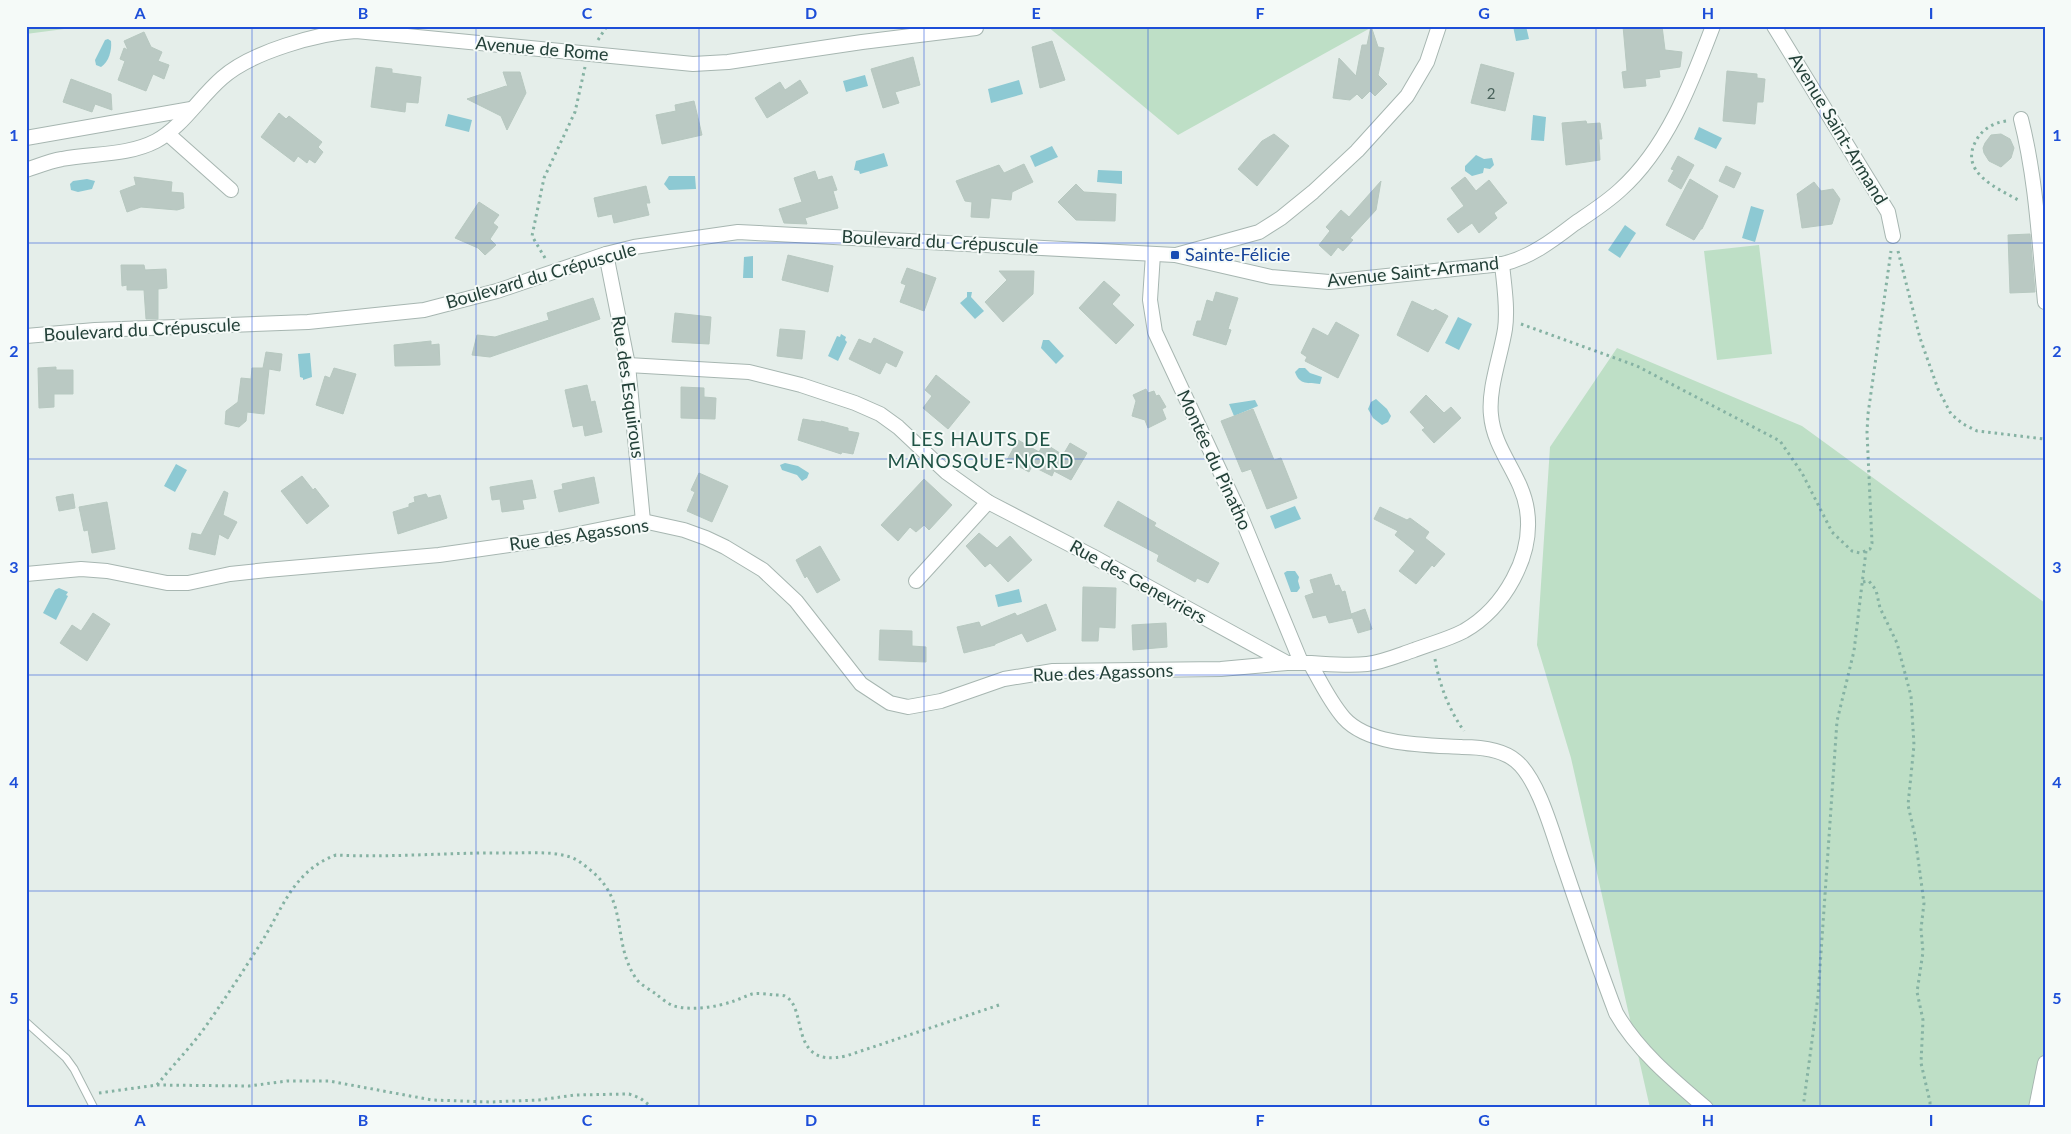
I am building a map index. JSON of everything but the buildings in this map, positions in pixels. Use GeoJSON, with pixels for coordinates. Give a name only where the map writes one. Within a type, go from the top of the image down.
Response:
{"type":"FeatureCollection","features":[{"type":"Feature","properties":{"kind":"street"},"geometry":{"type":"LineString","coordinates":[[1176,255],[1259,232],[1313,192],[1357,151],[1407,96],[1427,62],[1439,26]]}},
{"type":"Feature","properties":{"kind":"street","name":"Avenue Saint-Armand"},"geometry":{"type":"LineString","coordinates":[[1176,255],[1271,277],[1329,282],[1502,264],[1517,260],[1547,245],[1608,200],[1634,176],[1653,154],[1668,130],[1700,60],[1713,26]]}},
{"type":"Feature","properties":{"kind":"street","name":"Avenue Saint-Armand"},"geometry":{"type":"LineString","coordinates":[[1774,26],[1888,212],[1893,236]]}},
{"type":"Feature","properties":{"kind":"street","name":"Avenue de Rome"},"geometry":{"type":"LineString","coordinates":[[26,170],[61,159],[124,151],[145,146],[168,134],[222,78],[244,63],[266,53],[323,35],[339,32],[356,31],[693,64],[728,62],[862,42],[976,28]]}},
{"type":"Feature","properties":{"kind":"street"},"geometry":{"type":"LineString","coordinates":[[26,138],[191,109]]}},
{"type":"Feature","properties":{"kind":"street"},"geometry":{"type":"LineString","coordinates":[[2021,119],[2029,154],[2037,208],[2045,302]]}},
{"type":"Feature","properties":{"kind":"street"},"geometry":{"type":"LineString","coordinates":[[168,134],[231,190]]}},
{"type":"Feature","properties":{"kind":"street","name":"Boulevard du Crépuscule"},"geometry":{"type":"LineString","coordinates":[[26,336],[95,330],[308,322],[424,310],[497,291],[606,254],[634,247],[756,232],[1176,255]]}},
{"type":"Feature","properties":{"kind":"street","name":"Rue des Esquirous"},"geometry":{"type":"LineString","coordinates":[[606,254],[628,365],[643,522]]}},
{"type":"Feature","properties":{"kind":"street","name":"Montée du Pinatho"},"geometry":{"type":"LineString","coordinates":[[1152,254],[1150,300],[1155,332],[1239,512],[1299,663],[1338,711],[1357,729],[1391,740],[1475,747],[1509,756],[1523,768],[1541,802],[1616,1013],[1624,1028],[1640,1047],[1706,1108]]}},
{"type":"Feature","properties":{"kind":"street","name":"Rue des Agassons"},"geometry":{"type":"LineString","coordinates":[[26,574],[81,569],[107,571],[167,583],[188,583],[230,574],[267,570],[438,556],[558,538],[643,522],[684,530],[706,538],[726,547],[762,570],[796,601],[861,684],[890,703],[899,705],[924,705],[1004,679],[1053,671],[1221,669],[1299,663],[1369,664],[1463,631],[1483,617],[1496,604],[1509,585],[1524,551],[1529,530],[1523,492],[1498,447],[1490,414],[1506,318],[1502,264]]}},
{"type":"Feature","properties":{"kind":"street","name":"Rue des Genevriers"},"geometry":{"type":"LineString","coordinates":[[628,365],[749,372],[802,385],[855,403],[880,414],[898,427],[946,472],[988,502],[1299,663]]}},
{"type":"Feature","properties":{"kind":"street"},"geometry":{"type":"LineString","coordinates":[[916,581],[988,502]]}},
{"type":"Feature","properties":{"kind":"street"},"geometry":{"type":"LineString","coordinates":[[2036,1108],[2045,1063]]}},
{"type":"Feature","properties":{"kind":"lane"},"geometry":{"type":"LineString","coordinates":[[26,1022],[66,1058],[88,1094],[94,1108]]}},
{"type":"Feature","properties":{"kind":"path"},"geometry":{"type":"LineString","coordinates":[[546,261],[532,236],[544,178],[575,112],[588,53],[608,26]]}},
{"type":"Feature","properties":{"kind":"path"},"geometry":{"type":"LineString","coordinates":[[2021,119],[2000,122],[1984,129],[1970,152],[1973,168],[1989,183],[2020,201],[2037,208]]}},
{"type":"Feature","properties":{"kind":"path"},"geometry":{"type":"LineString","coordinates":[[1893,236],[1920,338],[1938,389],[1951,414],[1963,424],[1977,431],[2045,439]]}},
{"type":"Feature","properties":{"kind":"path"},"geometry":{"type":"LineString","coordinates":[[1506,318],[1637,366],[1780,441],[1802,473],[1832,532],[1852,552],[1866,551],[1870,549],[1872,542],[1867,432],[1868,414],[1893,236]]}},
{"type":"Feature","properties":{"kind":"path"},"geometry":{"type":"LineString","coordinates":[[1803,1108],[1818,996],[1837,721],[1854,651],[1866,551]]}},
{"type":"Feature","properties":{"kind":"path"},"geometry":{"type":"LineString","coordinates":[[1863,582],[1869,582],[1876,590],[1880,608],[1897,643],[1911,696],[1914,745],[1908,805],[1915,836],[1924,903],[1921,929],[1923,952],[1917,992],[1922,1020],[1920,1063],[1930,1108]]}},
{"type":"Feature","properties":{"kind":"path"},"geometry":{"type":"LineString","coordinates":[[1433,643],[1442,688],[1455,719],[1475,747]]}},
{"type":"Feature","properties":{"kind":"path"},"geometry":{"type":"LineString","coordinates":[[157,1085],[205,1028],[260,944],[278,910],[295,884],[321,860],[336,855],[490,852],[550,853],[571,857],[600,877],[609,891],[618,911],[622,944],[626,957],[636,978],[648,988],[673,1006],[692,1009],[732,1002],[752,994],[785,996],[792,1002],[801,1036],[811,1050],[824,1058],[833,1059],[846,1056],[999,1005]]}},
{"type":"Feature","properties":{"kind":"path"},"geometry":{"type":"LineString","coordinates":[[88,1094],[157,1085],[249,1086],[287,1080],[329,1081],[432,1100],[490,1102],[539,1100],[575,1095],[629,1094],[640,1098],[649,1104],[650,1108]]}},
{"type":"Feature","properties":{"kind":"green space"},"geometry":{"type":"Polygon","coordinates":[[[26,26],[87,26],[26,34],[26,26]]]}},
{"type":"Feature","properties":{"kind":"green space"},"geometry":{"type":"Polygon","coordinates":[[[1047,26],[1374,26],[1178,135],[1047,26]]]}},
{"type":"Feature","properties":{"kind":"green space"},"geometry":{"type":"Polygon","coordinates":[[[1759,245],[1772,354],[1717,360],[1704,251],[1759,245]]]}},
{"type":"Feature","properties":{"kind":"green space"},"geometry":{"type":"Polygon","coordinates":[[[1617,348],[1802,426],[2045,603],[2045,1108],[1650,1108],[1571,758],[1537,645],[1550,447],[1617,348]]]}},
{"type":"Feature","properties":{"kind":"water"},"geometry":{"type":"Polygon","coordinates":[[[1513,26],[1526,26],[1529,39],[1516,41],[1513,26]]]}},
{"type":"Feature","properties":{"kind":"water"},"geometry":{"type":"Polygon","coordinates":[[[105,40],[111,41],[111,48],[108,59],[101,67],[96,65],[95,60],[105,40]]]}},
{"type":"Feature","properties":{"kind":"water"},"geometry":{"type":"Polygon","coordinates":[[[865,75],[868,86],[846,92],[843,81],[865,75]]]}},
{"type":"Feature","properties":{"kind":"water"},"geometry":{"type":"Polygon","coordinates":[[[1019,80],[1023,94],[991,103],[988,89],[1019,80]]]}},
{"type":"Feature","properties":{"kind":"water"},"geometry":{"type":"Polygon","coordinates":[[[448,114],[472,120],[469,132],[445,126],[448,114]]]}},
{"type":"Feature","properties":{"kind":"water"},"geometry":{"type":"Polygon","coordinates":[[[1533,115],[1546,117],[1544,141],[1531,140],[1533,115]]]}},
{"type":"Feature","properties":{"kind":"water"},"geometry":{"type":"Polygon","coordinates":[[[1699,127],[1722,138],[1716,149],[1694,139],[1699,127]]]}},
{"type":"Feature","properties":{"kind":"water"},"geometry":{"type":"Polygon","coordinates":[[[1052,146],[1058,157],[1035,167],[1030,156],[1052,146]]]}},
{"type":"Feature","properties":{"kind":"water"},"geometry":{"type":"Polygon","coordinates":[[[884,153],[888,166],[860,174],[859,171],[854,170],[856,161],[884,153]]]}},
{"type":"Feature","properties":{"kind":"water"},"geometry":{"type":"Polygon","coordinates":[[[1476,155],[1484,159],[1492,158],[1494,165],[1490,169],[1484,168],[1483,173],[1472,176],[1465,171],[1465,166],[1476,155]]]}},
{"type":"Feature","properties":{"kind":"water"},"geometry":{"type":"Polygon","coordinates":[[[1098,170],[1122,171],[1122,184],[1097,182],[1098,170]]]}},
{"type":"Feature","properties":{"kind":"water"},"geometry":{"type":"Polygon","coordinates":[[[669,176],[695,176],[696,189],[669,190],[664,184],[669,176]]]}},
{"type":"Feature","properties":{"kind":"water"},"geometry":{"type":"Polygon","coordinates":[[[87,179],[95,181],[92,189],[78,192],[71,190],[70,184],[73,181],[87,179]]]}},
{"type":"Feature","properties":{"kind":"water"},"geometry":{"type":"Polygon","coordinates":[[[1751,206],[1764,210],[1755,242],[1742,238],[1751,206]]]}},
{"type":"Feature","properties":{"kind":"water"},"geometry":{"type":"Polygon","coordinates":[[[1625,225],[1636,233],[1620,258],[1608,250],[1625,225]]]}},
{"type":"Feature","properties":{"kind":"water"},"geometry":{"type":"Polygon","coordinates":[[[753,256],[753,278],[743,278],[744,257],[753,256]]]}},
{"type":"Feature","properties":{"kind":"water"},"geometry":{"type":"Polygon","coordinates":[[[967,292],[972,292],[971,297],[984,311],[975,319],[960,303],[967,297],[967,292]]]}},
{"type":"Feature","properties":{"kind":"water"},"geometry":{"type":"Polygon","coordinates":[[[1458,317],[1472,324],[1459,350],[1445,343],[1458,317]]]}},
{"type":"Feature","properties":{"kind":"water"},"geometry":{"type":"Polygon","coordinates":[[[841,334],[846,337],[845,340],[847,342],[838,361],[828,356],[837,336],[840,337],[841,334]]]}},
{"type":"Feature","properties":{"kind":"water"},"geometry":{"type":"Polygon","coordinates":[[[1043,340],[1049,340],[1064,356],[1056,364],[1041,348],[1043,340]]]}},
{"type":"Feature","properties":{"kind":"water"},"geometry":{"type":"Polygon","coordinates":[[[310,353],[312,377],[303,380],[300,377],[298,354],[310,353]]]}},
{"type":"Feature","properties":{"kind":"water"},"geometry":{"type":"Polygon","coordinates":[[[1299,368],[1305,368],[1310,373],[1322,377],[1320,384],[1299,380],[1295,372],[1299,368]]]}},
{"type":"Feature","properties":{"kind":"water"},"geometry":{"type":"Polygon","coordinates":[[[1376,399],[1387,409],[1391,416],[1388,422],[1382,425],[1373,418],[1368,409],[1371,402],[1376,399]]]}},
{"type":"Feature","properties":{"kind":"water"},"geometry":{"type":"Polygon","coordinates":[[[1255,400],[1258,406],[1234,416],[1229,404],[1255,400]]]}},
{"type":"Feature","properties":{"kind":"water"},"geometry":{"type":"Polygon","coordinates":[[[785,463],[798,466],[809,473],[807,478],[802,481],[797,475],[782,470],[780,465],[785,463]]]}},
{"type":"Feature","properties":{"kind":"water"},"geometry":{"type":"Polygon","coordinates":[[[176,464],[187,470],[175,492],[164,486],[176,464]]]}},
{"type":"Feature","properties":{"kind":"water"},"geometry":{"type":"Polygon","coordinates":[[[1295,506],[1301,519],[1275,529],[1270,516],[1295,506]]]}},
{"type":"Feature","properties":{"kind":"water"},"geometry":{"type":"Polygon","coordinates":[[[1295,571],[1299,577],[1300,588],[1297,592],[1291,592],[1284,573],[1295,571]]]}},
{"type":"Feature","properties":{"kind":"water"},"geometry":{"type":"Polygon","coordinates":[[[59,588],[68,592],[66,595],[68,596],[56,620],[43,613],[55,590],[59,588]]]}},
{"type":"Feature","properties":{"kind":"water"},"geometry":{"type":"Polygon","coordinates":[[[1019,589],[1022,602],[998,607],[995,595],[1019,589]]]}},
{"type":"Feature","properties":{"kind":"place","name":"Sainte-Félicie"},"geometry":{"type":"Point","coordinates":[1175,255]}},
{"type":"Feature","properties":{"kind":"district","name":"LES HAUTS DE MANOSQUE-NORD"},"geometry":{"type":"Point","coordinates":[981,450]}}]}
